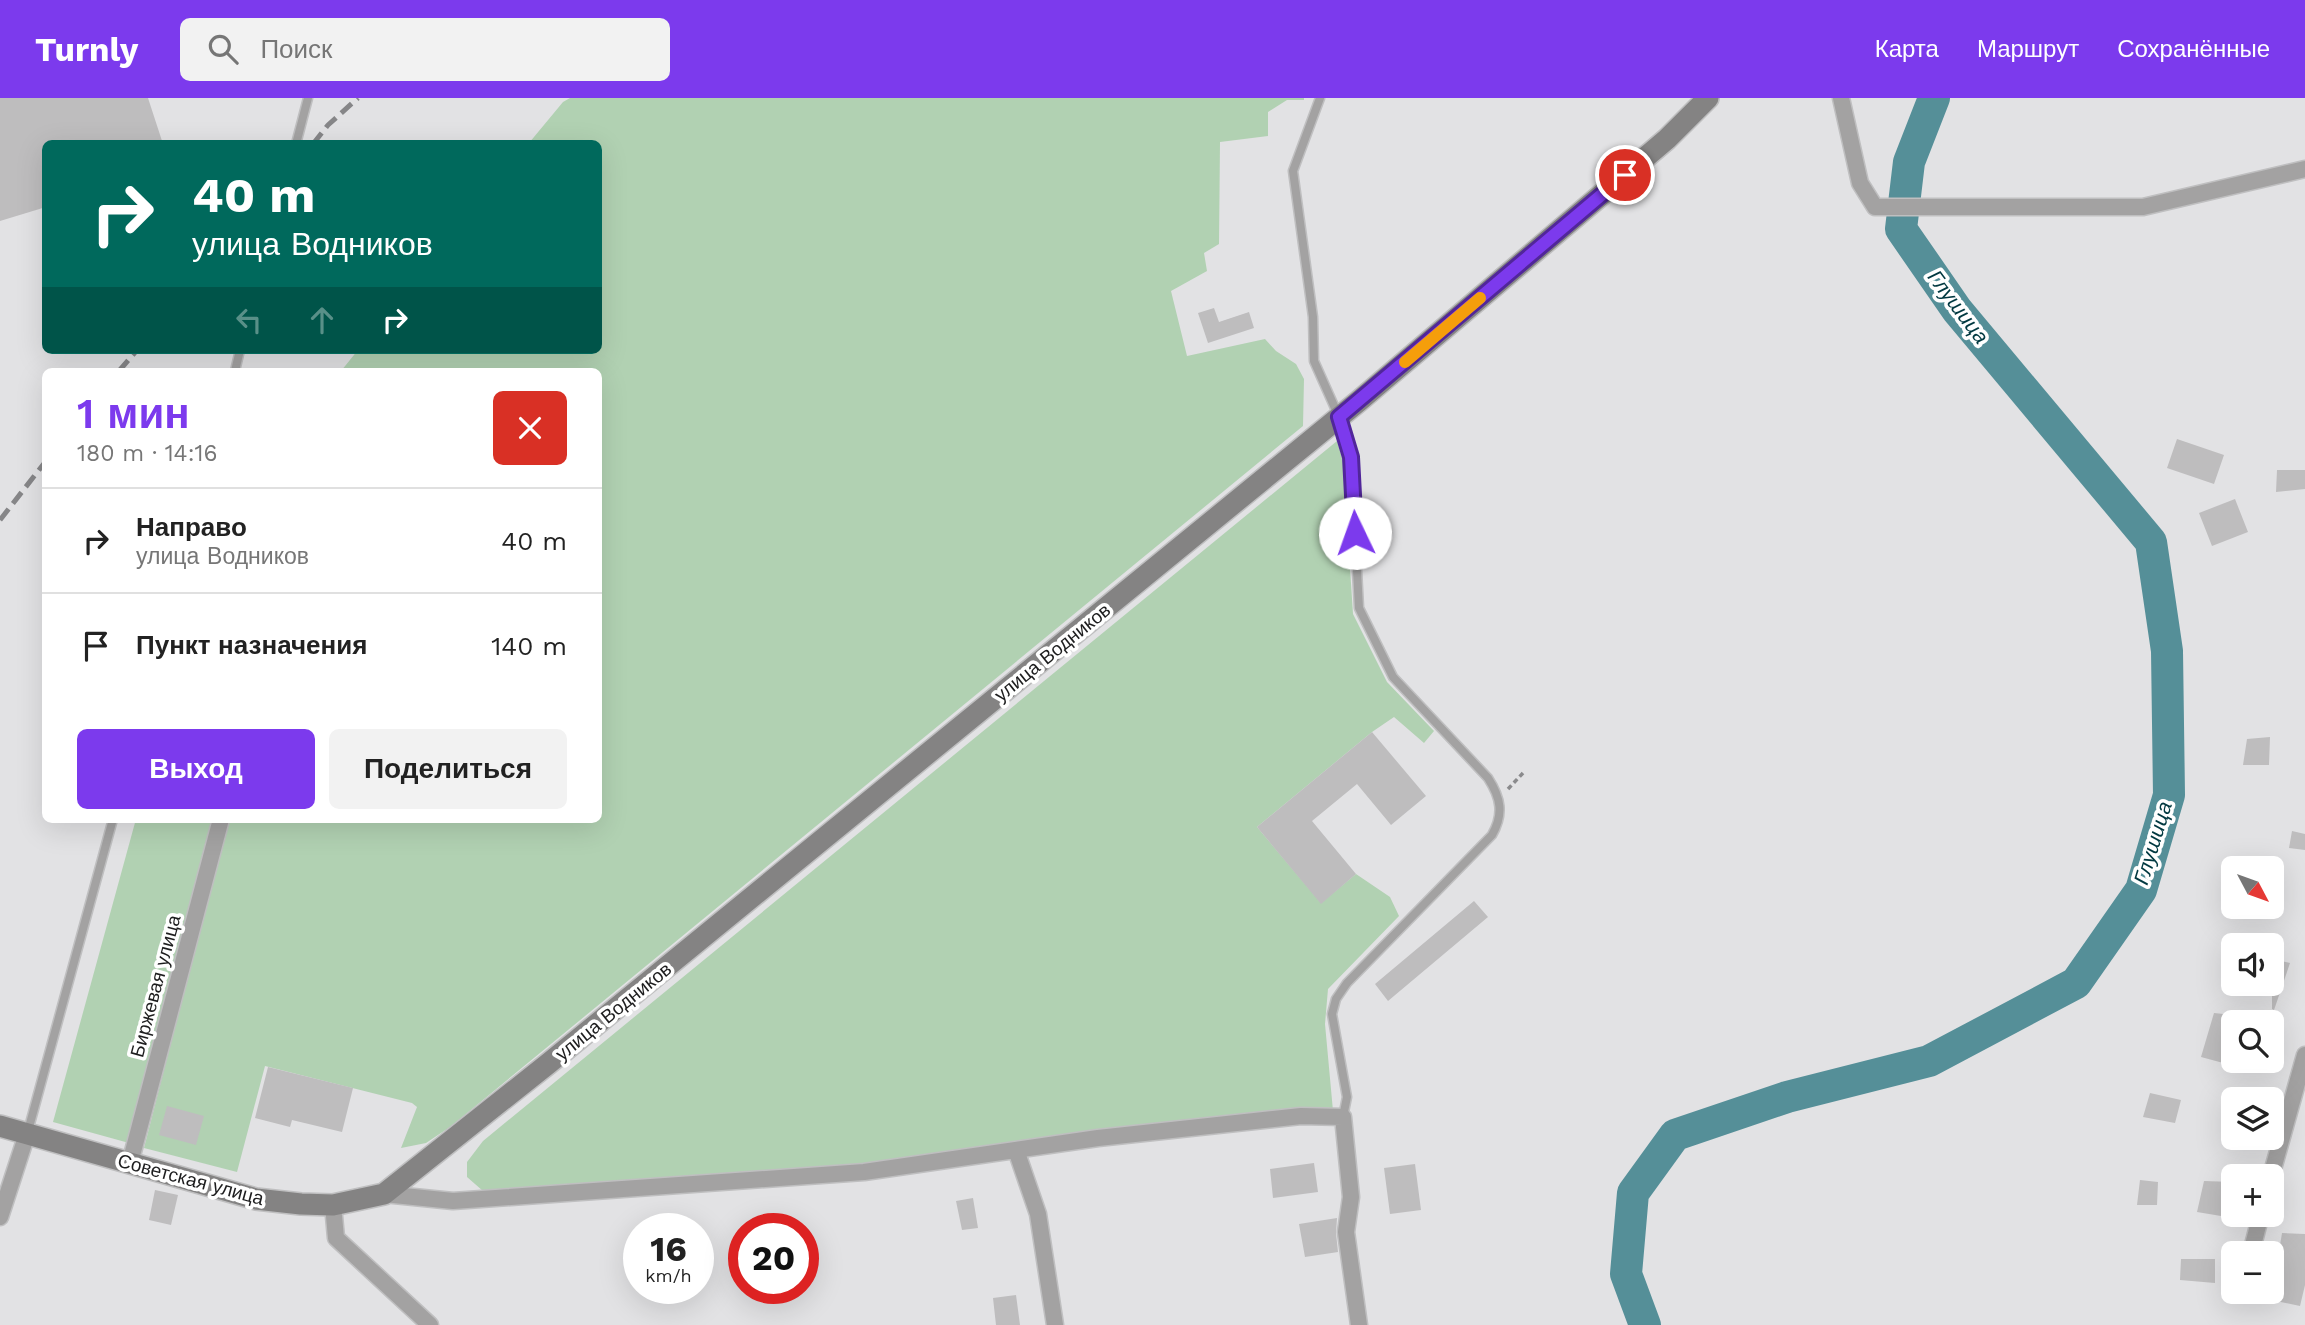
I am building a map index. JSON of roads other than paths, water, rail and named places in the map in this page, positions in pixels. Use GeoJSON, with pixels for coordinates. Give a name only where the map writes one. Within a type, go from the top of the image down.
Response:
{"type":"FeatureCollection","features":[{"type":"Feature","properties":{"kind":"main road","name":"улица Водников"},"geometry":{"type":"LineString","coordinates":[[384,1194],[549,1063],[1339,417],[1667,139],[1708,98]]}},
{"type":"Feature","properties":{"kind":"main road","name":"Советская улица"},"geometry":{"type":"LineString","coordinates":[[0,1126],[256,1199],[333,1205],[384,1194]]}},
{"type":"Feature","properties":{"kind":"street"},"geometry":{"type":"LineString","coordinates":[[1842,98],[1860,183],[1875,207],[2143,207],[2305,169]]}},
{"type":"Feature","properties":{"kind":"street","name":"Биржевая улица"},"geometry":{"type":"LineString","coordinates":[[130,1163],[219,823]]}},
{"type":"Feature","properties":{"kind":"street"},"geometry":{"type":"LineString","coordinates":[[2276,1164],[2297,1112],[2305,1055]]}},
{"type":"Feature","properties":{"kind":"street"},"geometry":{"type":"LineString","coordinates":[[384,1194],[453,1201],[864,1172],[1016,1150],[1301,1116],[1343,1117],[1351,1197],[1346,1232],[1359,1325]]}},
{"type":"Feature","properties":{"kind":"street"},"geometry":{"type":"LineString","coordinates":[[0,1217],[27,1134]]}},
{"type":"Feature","properties":{"kind":"street"},"geometry":{"type":"LineString","coordinates":[[1016,1150],[1038,1213],[1055,1325]]}},
{"type":"Feature","properties":{"kind":"street"},"geometry":{"type":"LineString","coordinates":[[333,1205],[337,1238],[430,1325]]}},
{"type":"Feature","properties":{"kind":"lane"},"geometry":{"type":"LineString","coordinates":[[297,140],[308,98]]}},
{"type":"Feature","properties":{"kind":"lane"},"geometry":{"type":"LineString","coordinates":[[1320,98],[1293,171],[1313,317],[1314,361],[1339,417],[1351,457],[1359,608],[1393,677],[1488,778],[1501,806],[1499,822],[1492,835],[1347,983],[1336,999],[1332,1014],[1347,1097],[1343,1117]]}},
{"type":"Feature","properties":{"kind":"lane"},"geometry":{"type":"LineString","coordinates":[[27,1134],[112,823]]}},
{"type":"Feature","properties":{"kind":"waterway","name":"Глушица"},"geometry":{"type":"LineString","coordinates":[[1645,1325],[1626,1274],[1633,1193],[1675,1135],[1787,1097],[1929,1061],[2076,983],[2141,890],[2169,795],[2167,651],[2151,542],[1957,310],[1901,229],[1909,162],[1934,98]]}},
{"type":"Feature","properties":{"kind":"railway"},"geometry":{"type":"LineString","coordinates":[[316,140],[328,125],[358,98]]}},
{"type":"Feature","properties":{"kind":"railway"},"geometry":{"type":"LineString","coordinates":[[122,368],[134,354]]}},
{"type":"Feature","properties":{"kind":"railway"},"geometry":{"type":"LineString","coordinates":[[0,520],[42,466]]}}]}
